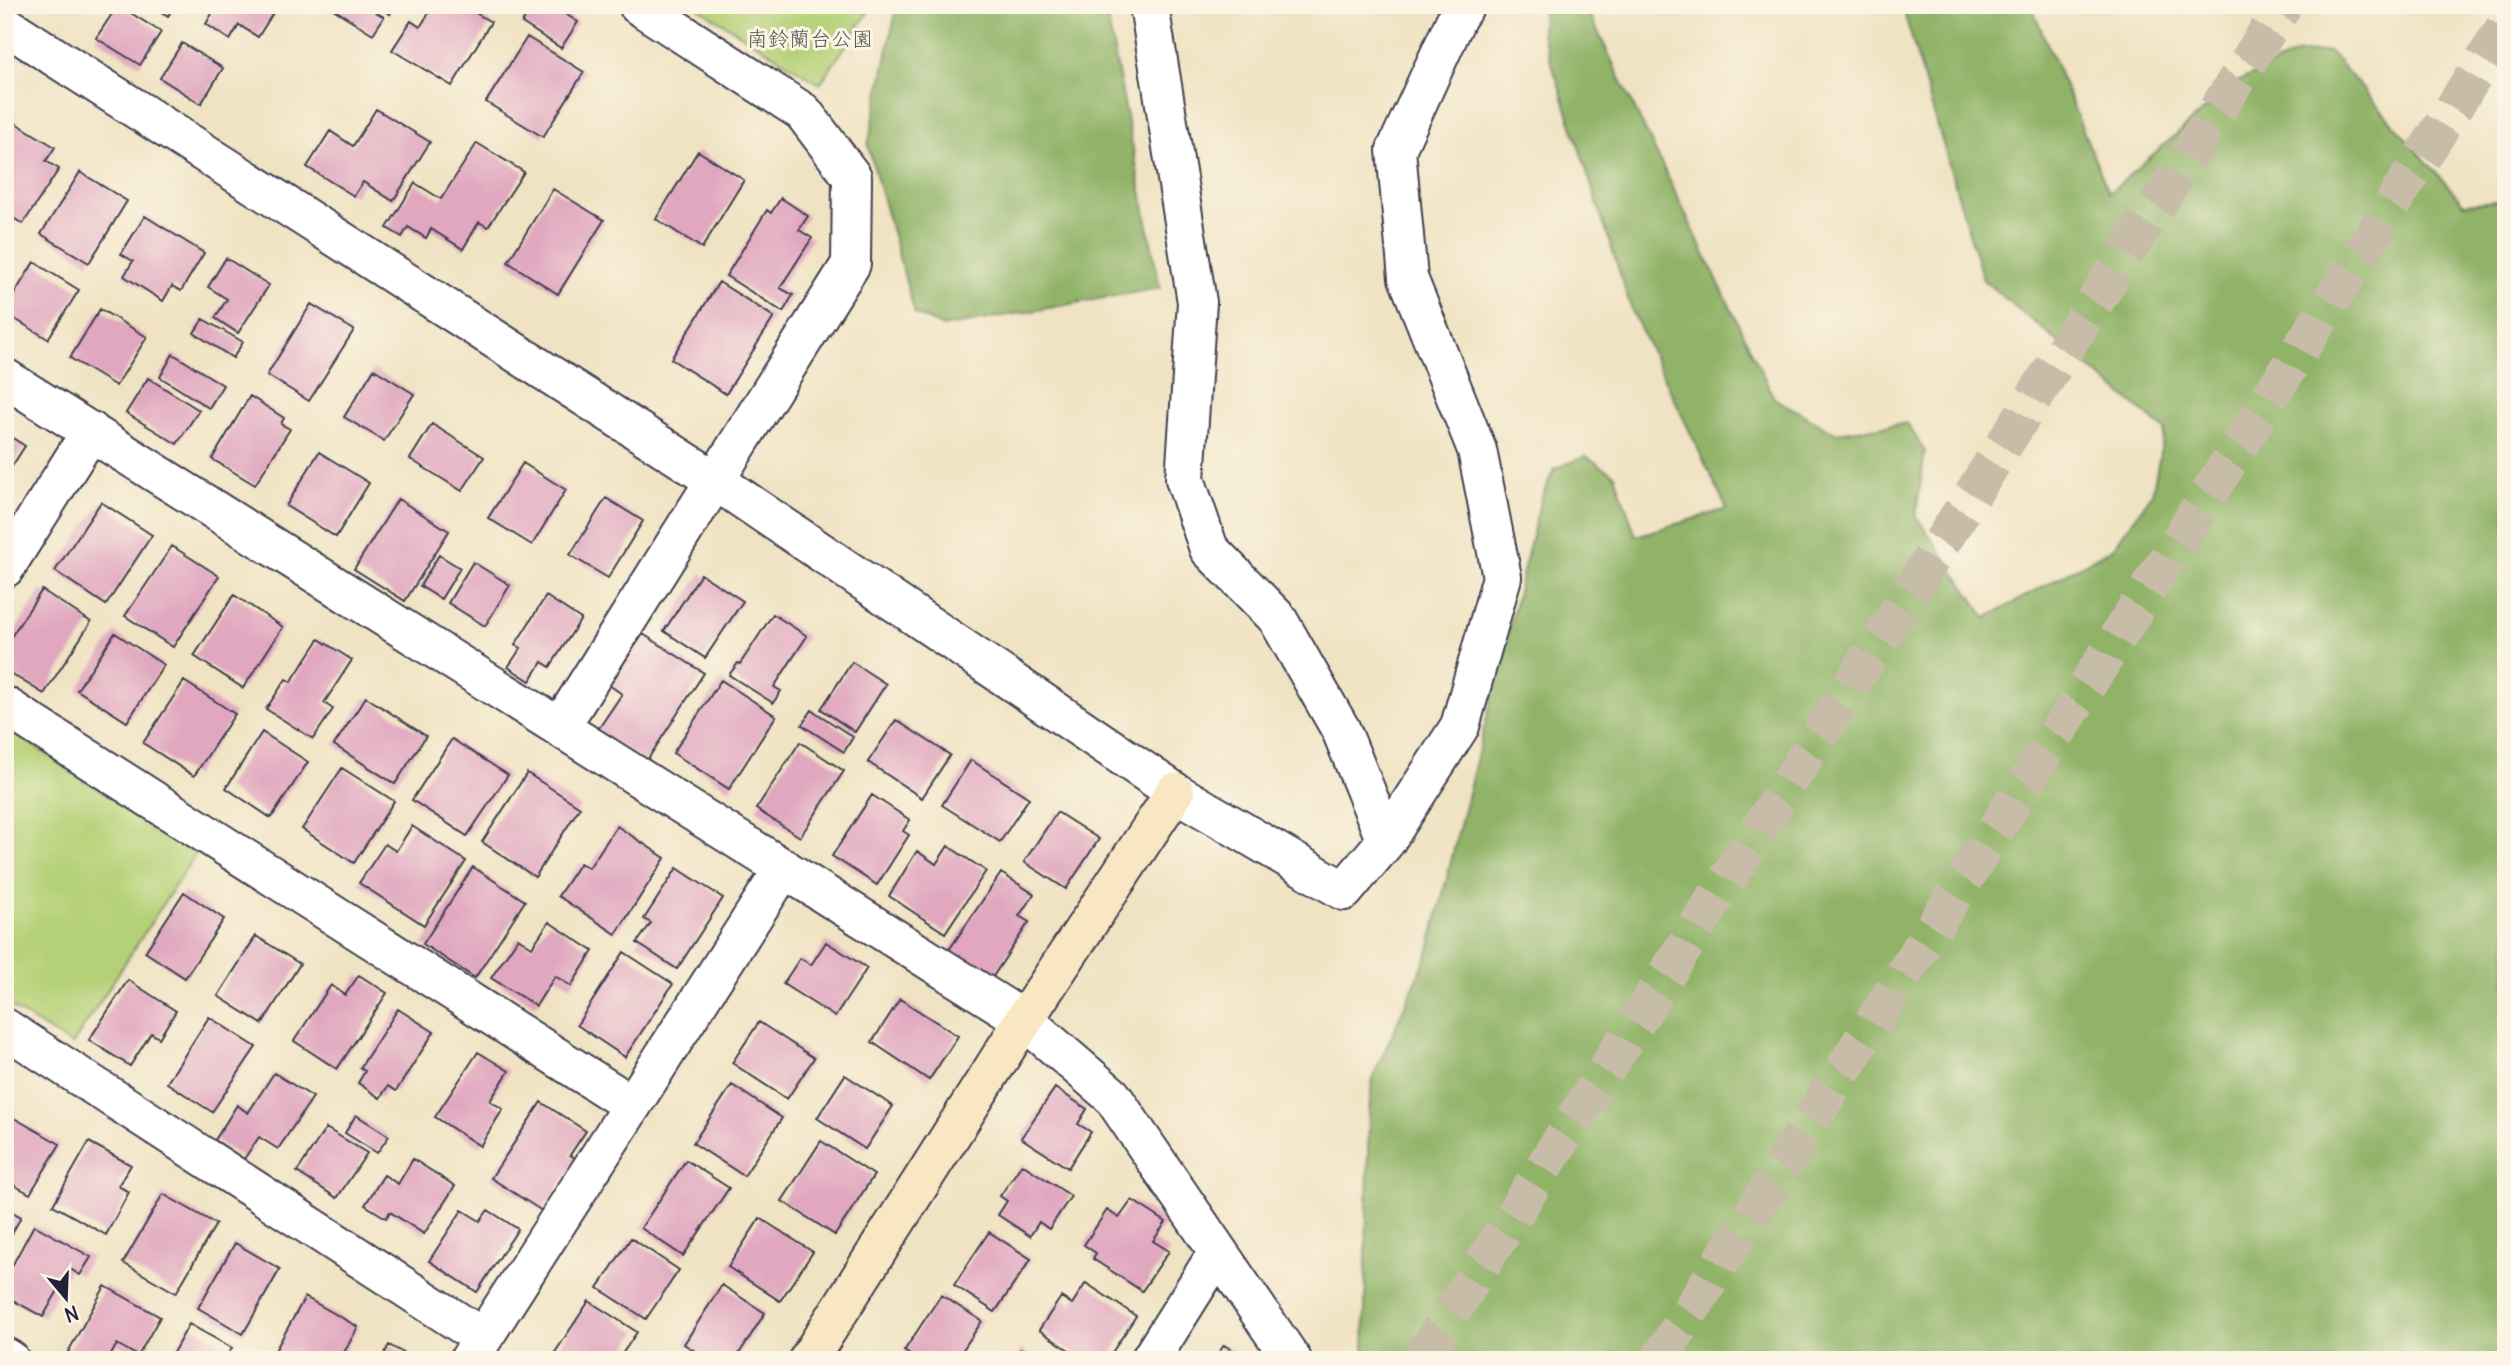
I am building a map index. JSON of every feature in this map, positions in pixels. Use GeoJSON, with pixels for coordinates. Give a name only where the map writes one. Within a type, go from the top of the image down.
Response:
{"type":"FeatureCollection","features":[{"type":"Feature","properties":{"kind":"street"},"geometry":{"type":"LineString","coordinates":[[560,727],[851,264],[852,177],[803,112],[638,5]]}},
{"type":"Feature","properties":{"kind":"street"},"geometry":{"type":"LineString","coordinates":[[1149,5],[1197,302],[1185,479],[1209,549],[1277,618],[1334,719],[1386,841]]}},
{"type":"Feature","properties":{"kind":"street"},"geometry":{"type":"LineString","coordinates":[[5,26],[716,481],[1175,792],[1344,891],[1386,841],[1460,726],[1502,578],[1477,450],[1408,278],[1396,150],[1457,9]]}},
{"type":"Feature","properties":{"kind":"street"},"geometry":{"type":"LineString","coordinates":[[5,378],[1024,1020],[1112,1096],[1292,1360]]}},
{"type":"Feature","properties":{"kind":"street"},"geometry":{"type":"LineString","coordinates":[[5,568],[91,431]]}},
{"type":"Feature","properties":{"kind":"street"},"geometry":{"type":"LineString","coordinates":[[5,706],[632,1105]]}},
{"type":"Feature","properties":{"kind":"street"},"geometry":{"type":"LineString","coordinates":[[808,1360],[1024,1020],[1175,792]]}},
{"type":"Feature","properties":{"kind":"street"},"geometry":{"type":"LineString","coordinates":[[5,1028],[476,1349],[784,868]]}},
{"type":"Feature","properties":{"kind":"street"},"geometry":{"type":"LineString","coordinates":[[1150,1360],[1218,1252]]}},
{"type":"Feature","properties":{"kind":"green space","name":"南鈴蘭台公園"},"geometry":{"type":"Polygon","coordinates":[[[694,5],[873,5],[820,84],[694,5]]]}},
{"type":"Feature","properties":{"kind":"green space"},"geometry":{"type":"Polygon","coordinates":[[[897,5],[1105,5],[1160,288],[943,327],[915,314],[868,146],[897,5]]]}},
{"type":"Feature","properties":{"kind":"green space"},"geometry":{"type":"Polygon","coordinates":[[[1543,5],[1585,5],[1774,398],[1836,433],[1907,423],[1925,451],[1916,516],[1986,618],[2113,548],[2152,494],[2165,430],[1983,280],[1902,5],[2031,5],[2109,193],[2235,83],[2295,54],[2329,51],[2464,204],[2506,200],[2506,1360],[1403,1360],[1364,1356],[1369,1111],[1373,1077],[1428,954],[1541,499],[1554,469],[1586,456],[1615,475],[1636,536],[1727,509],[1632,311],[1542,33],[1543,5]]]}},
{"type":"Feature","properties":{"kind":"green space"},"geometry":{"type":"Polygon","coordinates":[[[5,727],[196,853],[72,1045],[5,1003],[5,727]]]}},
{"type":"Feature","properties":{"kind":"building"},"geometry":{"type":"Polygon","coordinates":[[[118,5],[161,32],[140,65],[96,38],[118,5]]]}},
{"type":"Feature","properties":{"kind":"building"},"geometry":{"type":"Polygon","coordinates":[[[151,5],[175,5],[168,16],[151,5]]]}},
{"type":"Feature","properties":{"kind":"building"},"geometry":{"type":"Polygon","coordinates":[[[217,5],[272,5],[276,8],[258,37],[239,25],[230,40],[206,24],[217,5]]]}},
{"type":"Feature","properties":{"kind":"building"},"geometry":{"type":"Polygon","coordinates":[[[327,5],[364,5],[384,17],[373,34],[327,5]]]}},
{"type":"Feature","properties":{"kind":"building"},"geometry":{"type":"Polygon","coordinates":[[[375,5],[395,5],[390,14],[375,5]]]}},
{"type":"Feature","properties":{"kind":"building"},"geometry":{"type":"Polygon","coordinates":[[[434,5],[473,5],[471,10],[491,22],[452,86],[392,50],[411,21],[420,27],[434,5]]]}},
{"type":"Feature","properties":{"kind":"building"},"geometry":{"type":"Polygon","coordinates":[[[533,5],[551,5],[578,22],[561,48],[522,23],[533,5]]]}},
{"type":"Feature","properties":{"kind":"building"},"geometry":{"type":"Polygon","coordinates":[[[527,37],[584,72],[543,137],[486,102],[527,37]]]}},
{"type":"Feature","properties":{"kind":"building"},"geometry":{"type":"Polygon","coordinates":[[[182,43],[223,68],[201,104],[160,78],[182,43]]]}},
{"type":"Feature","properties":{"kind":"building"},"geometry":{"type":"Polygon","coordinates":[[[376,109],[430,142],[393,201],[363,182],[354,196],[307,167],[330,131],[353,146],[376,109]]]}},
{"type":"Feature","properties":{"kind":"building"},"geometry":{"type":"Polygon","coordinates":[[[12,121],[55,147],[46,161],[59,169],[23,224],[5,213],[5,132],[12,121]]]}},
{"type":"Feature","properties":{"kind":"building"},"geometry":{"type":"Polygon","coordinates":[[[477,143],[524,172],[488,227],[479,222],[463,249],[431,229],[426,238],[408,227],[402,237],[387,228],[415,183],[441,199],[477,143]]]}},
{"type":"Feature","properties":{"kind":"building"},"geometry":{"type":"Polygon","coordinates":[[[698,151],[744,180],[702,248],[656,219],[698,151]]]}},
{"type":"Feature","properties":{"kind":"building"},"geometry":{"type":"Polygon","coordinates":[[[80,172],[127,201],[89,263],[41,234],[80,172]]]}},
{"type":"Feature","properties":{"kind":"building"},"geometry":{"type":"Polygon","coordinates":[[[553,189],[604,220],[558,294],[508,262],[553,189]]]}},
{"type":"Feature","properties":{"kind":"building"},"geometry":{"type":"Polygon","coordinates":[[[781,198],[808,216],[799,230],[812,238],[780,288],[793,295],[783,312],[726,276],[767,210],[771,213],[781,198]]]}},
{"type":"Feature","properties":{"kind":"building"},"geometry":{"type":"Polygon","coordinates":[[[145,216],[204,253],[181,291],[172,286],[163,301],[124,276],[133,261],[121,254],[145,216]]]}},
{"type":"Feature","properties":{"kind":"building"},"geometry":{"type":"Polygon","coordinates":[[[226,258],[269,285],[238,333],[215,318],[227,299],[208,287],[226,258]]]}},
{"type":"Feature","properties":{"kind":"building"},"geometry":{"type":"Polygon","coordinates":[[[34,262],[79,290],[48,339],[5,313],[34,262]]]}},
{"type":"Feature","properties":{"kind":"building"},"geometry":{"type":"Polygon","coordinates":[[[719,282],[774,317],[726,394],[671,359],[719,282]]]}},
{"type":"Feature","properties":{"kind":"building"},"geometry":{"type":"Polygon","coordinates":[[[311,304],[354,330],[309,401],[267,375],[311,304]]]}},
{"type":"Feature","properties":{"kind":"building"},"geometry":{"type":"Polygon","coordinates":[[[100,309],[147,337],[116,386],[70,358],[100,309]]]}},
{"type":"Feature","properties":{"kind":"building"},"geometry":{"type":"Polygon","coordinates":[[[203,319],[243,342],[233,358],[194,333],[203,319]]]}},
{"type":"Feature","properties":{"kind":"building"},"geometry":{"type":"Polygon","coordinates":[[[173,354],[223,385],[209,408],[160,377],[173,354]]]}},
{"type":"Feature","properties":{"kind":"building"},"geometry":{"type":"Polygon","coordinates":[[[374,369],[414,394],[384,441],[344,417],[374,369]]]}},
{"type":"Feature","properties":{"kind":"building"},"geometry":{"type":"Polygon","coordinates":[[[148,378],[199,410],[177,444],[126,413],[148,378]]]}},
{"type":"Feature","properties":{"kind":"building"},"geometry":{"type":"Polygon","coordinates":[[[250,396],[284,418],[281,424],[290,429],[255,485],[212,459],[250,396]]]}},
{"type":"Feature","properties":{"kind":"building"},"geometry":{"type":"Polygon","coordinates":[[[432,424],[484,457],[462,491],[410,459],[432,424]]]}},
{"type":"Feature","properties":{"kind":"building"},"geometry":{"type":"Polygon","coordinates":[[[5,433],[25,446],[5,477],[5,433]]]}},
{"type":"Feature","properties":{"kind":"building"},"geometry":{"type":"Polygon","coordinates":[[[319,452],[369,483],[336,537],[286,506],[319,452]]]}},
{"type":"Feature","properties":{"kind":"building"},"geometry":{"type":"Polygon","coordinates":[[[523,463],[566,490],[532,545],[488,518],[523,463]]]}},
{"type":"Feature","properties":{"kind":"building"},"geometry":{"type":"Polygon","coordinates":[[[606,498],[643,521],[608,578],[570,555],[606,498]]]}},
{"type":"Feature","properties":{"kind":"building"},"geometry":{"type":"Polygon","coordinates":[[[398,499],[449,531],[405,601],[354,569],[398,499]]]}},
{"type":"Feature","properties":{"kind":"building"},"geometry":{"type":"Polygon","coordinates":[[[101,502],[152,535],[106,605],[55,571],[101,502]]]}},
{"type":"Feature","properties":{"kind":"building"},"geometry":{"type":"Polygon","coordinates":[[[172,546],[219,576],[173,647],[125,616],[172,546]]]}},
{"type":"Feature","properties":{"kind":"building"},"geometry":{"type":"Polygon","coordinates":[[[439,555],[460,568],[441,599],[420,586],[439,555]]]}},
{"type":"Feature","properties":{"kind":"building"},"geometry":{"type":"Polygon","coordinates":[[[473,562],[510,585],[485,626],[448,603],[473,562]]]}},
{"type":"Feature","properties":{"kind":"building"},"geometry":{"type":"Polygon","coordinates":[[[701,574],[743,601],[705,658],[664,631],[701,574]]]}},
{"type":"Feature","properties":{"kind":"building"},"geometry":{"type":"Polygon","coordinates":[[[42,590],[91,622],[44,694],[5,670],[5,646],[42,590]]]}},
{"type":"Feature","properties":{"kind":"building"},"geometry":{"type":"Polygon","coordinates":[[[234,595],[283,627],[243,688],[194,656],[234,595]]]}},
{"type":"Feature","properties":{"kind":"building"},"geometry":{"type":"Polygon","coordinates":[[[546,596],[581,619],[550,667],[542,662],[530,681],[508,667],[521,648],[515,645],[546,596]]]}},
{"type":"Feature","properties":{"kind":"building"},"geometry":{"type":"Polygon","coordinates":[[[773,614],[807,636],[774,687],[781,691],[773,703],[729,675],[738,663],[740,664],[773,614]]]}},
{"type":"Feature","properties":{"kind":"building"},"geometry":{"type":"Polygon","coordinates":[[[115,633],[164,665],[127,722],[77,690],[115,633]]]}},
{"type":"Feature","properties":{"kind":"building"},"geometry":{"type":"Polygon","coordinates":[[[643,634],[704,673],[646,762],[597,731],[622,694],[609,685],[643,634]]]}},
{"type":"Feature","properties":{"kind":"building"},"geometry":{"type":"Polygon","coordinates":[[[319,639],[352,660],[324,703],[333,709],[313,739],[266,709],[286,679],[291,682],[319,639]]]}},
{"type":"Feature","properties":{"kind":"building"},"geometry":{"type":"Polygon","coordinates":[[[852,662],[886,684],[855,732],[821,709],[852,662]]]}},
{"type":"Feature","properties":{"kind":"building"},"geometry":{"type":"Polygon","coordinates":[[[721,680],[776,716],[729,789],[673,753],[721,680]]]}},
{"type":"Feature","properties":{"kind":"building"},"geometry":{"type":"Polygon","coordinates":[[[184,681],[235,714],[194,776],[143,743],[184,681]]]}},
{"type":"Feature","properties":{"kind":"building"},"geometry":{"type":"Polygon","coordinates":[[[366,697],[426,736],[395,784],[334,745],[366,697]]]}},
{"type":"Feature","properties":{"kind":"building"},"geometry":{"type":"Polygon","coordinates":[[[812,710],[853,737],[844,752],[802,725],[812,710]]]}},
{"type":"Feature","properties":{"kind":"building"},"geometry":{"type":"Polygon","coordinates":[[[896,720],[950,755],[922,798],[868,762],[896,720]]]}},
{"type":"Feature","properties":{"kind":"building"},"geometry":{"type":"Polygon","coordinates":[[[262,732],[308,762],[271,818],[226,788],[262,732]]]}},
{"type":"Feature","properties":{"kind":"building"},"geometry":{"type":"Polygon","coordinates":[[[452,739],[508,775],[467,836],[412,800],[452,739]]]}},
{"type":"Feature","properties":{"kind":"building"},"geometry":{"type":"Polygon","coordinates":[[[800,742],[844,771],[800,837],[756,809],[800,742]]]}},
{"type":"Feature","properties":{"kind":"building"},"geometry":{"type":"Polygon","coordinates":[[[971,760],[1029,798],[1000,842],[942,805],[971,760]]]}},
{"type":"Feature","properties":{"kind":"building"},"geometry":{"type":"Polygon","coordinates":[[[342,768],[394,801],[354,863],[302,829],[342,768]]]}},
{"type":"Feature","properties":{"kind":"building"},"geometry":{"type":"Polygon","coordinates":[[[527,773],[580,807],[535,877],[482,842],[527,773]]]}},
{"type":"Feature","properties":{"kind":"building"},"geometry":{"type":"Polygon","coordinates":[[[872,795],[910,820],[903,831],[909,835],[877,885],[832,856],[872,795]]]}},
{"type":"Feature","properties":{"kind":"building"},"geometry":{"type":"Polygon","coordinates":[[[1057,812],[1099,839],[1066,889],[1024,862],[1057,812]]]}},
{"type":"Feature","properties":{"kind":"building"},"geometry":{"type":"Polygon","coordinates":[[[412,826],[466,861],[424,925],[359,883],[385,844],[396,851],[412,826]]]}},
{"type":"Feature","properties":{"kind":"building"},"geometry":{"type":"Polygon","coordinates":[[[617,826],[665,858],[616,934],[558,896],[580,863],[589,868],[617,826]]]}},
{"type":"Feature","properties":{"kind":"building"},"geometry":{"type":"Polygon","coordinates":[[[948,846],[986,871],[945,933],[889,896],[917,851],[936,864],[948,846]]]}},
{"type":"Feature","properties":{"kind":"building"},"geometry":{"type":"Polygon","coordinates":[[[473,867],[525,901],[475,978],[423,944],[473,867]]]}},
{"type":"Feature","properties":{"kind":"building"},"geometry":{"type":"Polygon","coordinates":[[[677,868],[723,898],[677,969],[637,943],[651,923],[644,919],[677,868]]]}},
{"type":"Feature","properties":{"kind":"building"},"geometry":{"type":"Polygon","coordinates":[[[1001,873],[1034,894],[1019,916],[1029,922],[990,981],[947,953],[1001,873]]]}},
{"type":"Feature","properties":{"kind":"building"},"geometry":{"type":"Polygon","coordinates":[[[184,892],[224,919],[185,978],[145,952],[184,892]]]}},
{"type":"Feature","properties":{"kind":"building"},"geometry":{"type":"Polygon","coordinates":[[[549,922],[593,951],[571,986],[555,976],[536,1006],[491,978],[518,938],[532,947],[549,922]]]}},
{"type":"Feature","properties":{"kind":"building"},"geometry":{"type":"Polygon","coordinates":[[[256,936],[300,964],[262,1024],[218,996],[256,936]]]}},
{"type":"Feature","properties":{"kind":"building"},"geometry":{"type":"Polygon","coordinates":[[[826,942],[867,968],[835,1017],[783,984],[800,958],[811,965],[826,942]]]}},
{"type":"Feature","properties":{"kind":"building"},"geometry":{"type":"Polygon","coordinates":[[[624,952],[673,984],[625,1057],[577,1025],[624,952]]]}},
{"type":"Feature","properties":{"kind":"building"},"geometry":{"type":"Polygon","coordinates":[[[359,975],[387,993],[337,1069],[294,1041],[331,985],[345,995],[359,975]]]}},
{"type":"Feature","properties":{"kind":"building"},"geometry":{"type":"Polygon","coordinates":[[[128,980],[176,1011],[159,1038],[151,1033],[130,1066],[89,1040],[128,980]]]}},
{"type":"Feature","properties":{"kind":"building"},"geometry":{"type":"Polygon","coordinates":[[[900,999],[958,1036],[929,1080],[872,1042],[900,999]]]}},
{"type":"Feature","properties":{"kind":"building"},"geometry":{"type":"Polygon","coordinates":[[[398,1009],[434,1032],[396,1091],[388,1086],[380,1098],[358,1083],[365,1071],[360,1068],[398,1009]]]}},
{"type":"Feature","properties":{"kind":"building"},"geometry":{"type":"Polygon","coordinates":[[[209,1017],[256,1047],[212,1112],[167,1083],[209,1017]]]}},
{"type":"Feature","properties":{"kind":"building"},"geometry":{"type":"Polygon","coordinates":[[[759,1022],[814,1058],[787,1099],[732,1063],[759,1022]]]}},
{"type":"Feature","properties":{"kind":"building"},"geometry":{"type":"Polygon","coordinates":[[[478,1052],[509,1071],[490,1101],[503,1109],[480,1146],[435,1117],[478,1052]]]}},
{"type":"Feature","properties":{"kind":"building"},"geometry":{"type":"Polygon","coordinates":[[[274,1073],[313,1097],[278,1149],[259,1137],[244,1159],[215,1140],[237,1105],[248,1113],[274,1073]]]}},
{"type":"Feature","properties":{"kind":"building"},"geometry":{"type":"Polygon","coordinates":[[[845,1075],[893,1106],[865,1149],[817,1118],[845,1075]]]}},
{"type":"Feature","properties":{"kind":"building"},"geometry":{"type":"Polygon","coordinates":[[[732,1085],[782,1118],[744,1176],[693,1143],[732,1085]]]}},
{"type":"Feature","properties":{"kind":"building"},"geometry":{"type":"Polygon","coordinates":[[[1055,1088],[1087,1109],[1078,1124],[1091,1132],[1068,1168],[1021,1138],[1055,1088]]]}},
{"type":"Feature","properties":{"kind":"building"},"geometry":{"type":"Polygon","coordinates":[[[541,1102],[586,1131],[570,1155],[577,1159],[542,1211],[491,1178],[541,1102]]]}},
{"type":"Feature","properties":{"kind":"building"},"geometry":{"type":"Polygon","coordinates":[[[5,1113],[60,1144],[30,1194],[5,1180],[5,1113]]]}},
{"type":"Feature","properties":{"kind":"building"},"geometry":{"type":"Polygon","coordinates":[[[356,1115],[389,1136],[377,1153],[345,1133],[356,1115]]]}},
{"type":"Feature","properties":{"kind":"building"},"geometry":{"type":"Polygon","coordinates":[[[326,1128],[367,1153],[337,1198],[297,1172],[326,1128]]]}},
{"type":"Feature","properties":{"kind":"building"},"geometry":{"type":"Polygon","coordinates":[[[821,1141],[874,1175],[835,1235],[782,1201],[821,1141]]]}},
{"type":"Feature","properties":{"kind":"building"},"geometry":{"type":"Polygon","coordinates":[[[89,1142],[131,1165],[118,1186],[129,1192],[106,1235],[53,1205],[89,1142]]]}},
{"type":"Feature","properties":{"kind":"building"},"geometry":{"type":"Polygon","coordinates":[[[413,1159],[455,1186],[424,1234],[390,1212],[386,1218],[365,1205],[384,1175],[398,1184],[413,1159]]]}},
{"type":"Feature","properties":{"kind":"building"},"geometry":{"type":"Polygon","coordinates":[[[686,1160],[729,1188],[683,1256],[641,1228],[686,1160]]]}},
{"type":"Feature","properties":{"kind":"building"},"geometry":{"type":"Polygon","coordinates":[[[1022,1164],[1071,1196],[1049,1229],[1039,1222],[1030,1236],[998,1215],[1007,1201],[1000,1196],[1022,1164]]]}},
{"type":"Feature","properties":{"kind":"building"},"geometry":{"type":"Polygon","coordinates":[[[163,1194],[216,1224],[176,1293],[123,1263],[163,1194]]]}},
{"type":"Feature","properties":{"kind":"building"},"geometry":{"type":"Polygon","coordinates":[[[1132,1200],[1166,1222],[1153,1241],[1169,1251],[1142,1291],[1093,1259],[1096,1253],[1084,1245],[1107,1210],[1119,1218],[1132,1200]]]}},
{"type":"Feature","properties":{"kind":"building"},"geometry":{"type":"Polygon","coordinates":[[[5,1208],[21,1217],[5,1246],[5,1208]]]}},
{"type":"Feature","properties":{"kind":"building"},"geometry":{"type":"Polygon","coordinates":[[[462,1210],[480,1221],[488,1210],[518,1229],[477,1292],[429,1261],[462,1210]]]}},
{"type":"Feature","properties":{"kind":"building"},"geometry":{"type":"Polygon","coordinates":[[[760,1218],[813,1252],[780,1301],[728,1267],[760,1218]]]}},
{"type":"Feature","properties":{"kind":"building"},"geometry":{"type":"Polygon","coordinates":[[[34,1225],[91,1257],[80,1275],[70,1269],[43,1317],[5,1296],[5,1279],[34,1225]]]}},
{"type":"Feature","properties":{"kind":"building"},"geometry":{"type":"Polygon","coordinates":[[[989,1232],[1031,1259],[995,1312],[954,1285],[989,1232]]]}},
{"type":"Feature","properties":{"kind":"building"},"geometry":{"type":"Polygon","coordinates":[[[631,1238],[679,1270],[646,1319],[598,1288],[631,1238]]]}},
{"type":"Feature","properties":{"kind":"building"},"geometry":{"type":"Polygon","coordinates":[[[235,1243],[280,1269],[243,1334],[198,1308],[235,1243]]]}},
{"type":"Feature","properties":{"kind":"building"},"geometry":{"type":"Polygon","coordinates":[[[1086,1283],[1136,1316],[1107,1360],[1084,1360],[1039,1330],[1061,1297],[1072,1304],[1086,1283]]]}},
{"type":"Feature","properties":{"kind":"building"},"geometry":{"type":"Polygon","coordinates":[[[722,1285],[765,1313],[735,1360],[709,1360],[684,1344],[722,1285]]]}},
{"type":"Feature","properties":{"kind":"building"},"geometry":{"type":"Polygon","coordinates":[[[105,1286],[160,1317],[138,1356],[117,1344],[108,1360],[83,1360],[68,1352],[105,1286]]]}},
{"type":"Feature","properties":{"kind":"building"},"geometry":{"type":"Polygon","coordinates":[[[941,1295],[982,1321],[956,1360],[917,1360],[904,1351],[941,1295]]]}},
{"type":"Feature","properties":{"kind":"building"},"geometry":{"type":"Polygon","coordinates":[[[305,1297],[358,1327],[340,1360],[271,1358],[305,1297]]]}},
{"type":"Feature","properties":{"kind":"building"},"geometry":{"type":"Polygon","coordinates":[[[589,1301],[637,1332],[618,1360],[550,1360],[589,1301]]]}},
{"type":"Feature","properties":{"kind":"building"},"geometry":{"type":"Polygon","coordinates":[[[189,1324],[232,1348],[225,1360],[169,1360],[189,1324]]]}},
{"type":"Feature","properties":{"kind":"building"},"geometry":{"type":"Polygon","coordinates":[[[389,1345],[416,1360],[381,1360],[389,1345]]]}},
{"type":"Feature","properties":{"kind":"building"},"geometry":{"type":"Polygon","coordinates":[[[1224,1345],[1248,1360],[1214,1360],[1224,1345]]]}},
{"type":"Feature","properties":{"kind":"building"},"geometry":{"type":"Polygon","coordinates":[[[1021,1349],[1038,1360],[1014,1360],[1021,1349]]]}},
{"type":"Feature","properties":{"kind":"tunnel"},"geometry":{"type":"LineString","coordinates":[[1421,1360],[2284,5]]}},
{"type":"Feature","properties":{"kind":"tunnel"},"geometry":{"type":"LineString","coordinates":[[1659,1360],[2506,25]]}}]}
